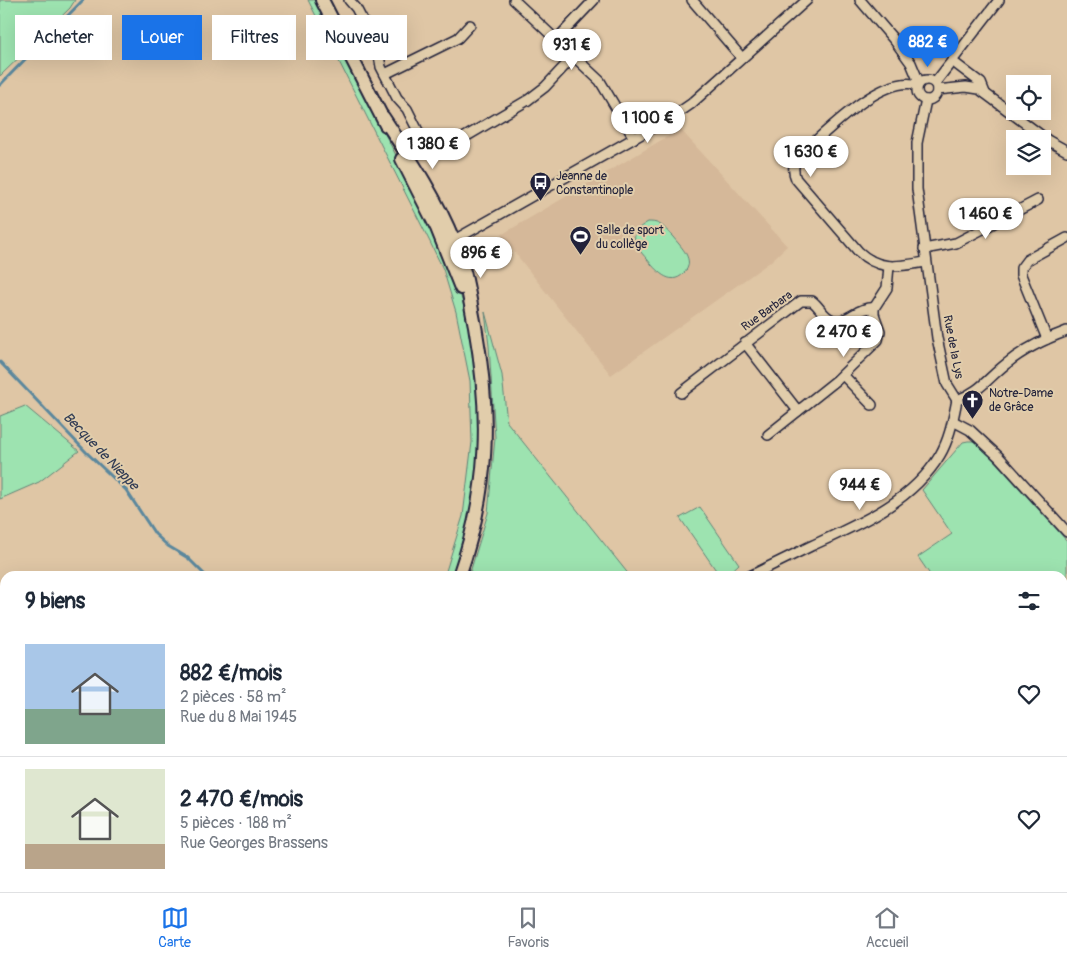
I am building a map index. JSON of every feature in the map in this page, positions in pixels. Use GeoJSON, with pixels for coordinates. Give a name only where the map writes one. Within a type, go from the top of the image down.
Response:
{"type":"FeatureCollection","features":[{"type":"Feature","properties":{"kind":"main road"},"geometry":{"type":"LineString","coordinates":[[322,0],[383,117],[401,157],[449,243],[475,326],[484,389],[486,416],[485,456],[477,511],[460,571]]}},
{"type":"Feature","properties":{"kind":"street"},"geometry":{"type":"LineString","coordinates":[[349,0],[356,8],[378,50],[380,64],[398,100],[408,109],[427,147],[433,151],[440,151],[528,100],[544,87],[574,56]]}},
{"type":"Feature","properties":{"kind":"street"},"geometry":{"type":"LineString","coordinates":[[514,0],[603,84],[634,138]]}},
{"type":"Feature","properties":{"kind":"street"},"geometry":{"type":"LineString","coordinates":[[556,40],[594,0]]}},
{"type":"Feature","properties":{"kind":"street"},"geometry":{"type":"LineString","coordinates":[[692,0],[742,58]]}},
{"type":"Feature","properties":{"kind":"street"},"geometry":{"type":"LineString","coordinates":[[449,243],[686,108],[807,0]]}},
{"type":"Feature","properties":{"kind":"street"},"geometry":{"type":"LineString","coordinates":[[860,0],[901,48],[911,63],[919,84],[918,95],[926,100],[934,98],[936,87],[952,61],[999,0]]}},
{"type":"Feature","properties":{"kind":"street"},"geometry":{"type":"LineString","coordinates":[[385,74],[458,38],[470,25]]}},
{"type":"Feature","properties":{"kind":"street"},"geometry":{"type":"LineString","coordinates":[[952,61],[981,83],[985,93]]}},
{"type":"Feature","properties":{"kind":"street"},"geometry":{"type":"LineString","coordinates":[[926,262],[889,266],[873,262],[858,251],[796,179],[794,166],[799,156],[867,97],[900,84],[919,84],[928,79],[936,87],[969,87],[985,93],[1049,141],[1067,151]]}},
{"type":"Feature","properties":{"kind":"street","name":"Rue de la Lys"},"geometry":{"type":"LineString","coordinates":[[926,100],[919,133],[916,161],[917,188],[924,249],[945,379],[957,400]]}},
{"type":"Feature","properties":{"kind":"street"},"geometry":{"type":"LineString","coordinates":[[924,249],[956,243],[1038,200]]}},
{"type":"Feature","properties":{"kind":"street"},"geometry":{"type":"LineString","coordinates":[[1047,339],[1021,275],[1021,268],[1027,260],[1067,238]]}},
{"type":"Feature","properties":{"kind":"street"},"geometry":{"type":"LineString","coordinates":[[768,435],[843,375],[880,338],[874,308],[887,288],[889,266]]}},
{"type":"Feature","properties":{"kind":"street","name":"Rue Barbara"},"geometry":{"type":"LineString","coordinates":[[682,392],[801,301],[812,301],[829,318],[838,321],[846,319],[865,308],[874,308]]}},
{"type":"Feature","properties":{"kind":"street"},"geometry":{"type":"LineString","coordinates":[[761,571],[868,520],[898,500],[911,489],[935,462],[946,443],[957,400],[975,392],[1013,358],[1047,339],[1067,331]]}},
{"type":"Feature","properties":{"kind":"street"},"geometry":{"type":"LineString","coordinates":[[745,343],[798,411]]}},
{"type":"Feature","properties":{"kind":"street"},"geometry":{"type":"LineString","coordinates":[[843,375],[872,405]]}},
{"type":"Feature","properties":{"kind":"street"},"geometry":{"type":"LineString","coordinates":[[953,421],[966,427],[993,452],[1067,532]]}},
{"type":"Feature","properties":{"kind":"shaded area"},"geometry":{"type":"Polygon","coordinates":[[[680,129],[787,246],[770,262],[611,375],[501,235],[680,129]]]}},
{"type":"Feature","properties":{"kind":"green space"},"geometry":{"type":"Polygon","coordinates":[[[0,0],[75,0],[63,15],[15,15],[16,60],[0,76],[0,0]]]}},
{"type":"Feature","properties":{"kind":"green space"},"geometry":{"type":"Polygon","coordinates":[[[308,0],[315,0],[323,15],[316,15],[308,0]]]}},
{"type":"Feature","properties":{"kind":"green space"},"geometry":{"type":"Polygon","coordinates":[[[338,60],[346,60],[431,223],[458,287],[468,323],[479,395],[477,469],[472,505],[454,571],[446,571],[463,516],[472,442],[470,381],[456,312],[443,269],[338,60]]]}},
{"type":"Feature","properties":{"kind":"green space"},"geometry":{"type":"Polygon","coordinates":[[[648,222],[656,223],[663,227],[686,254],[688,259],[687,268],[679,277],[668,278],[659,272],[636,244],[635,235],[637,230],[648,222]]]}},
{"type":"Feature","properties":{"kind":"green space"},"geometry":{"type":"Polygon","coordinates":[[[485,312],[502,375],[507,422],[626,571],[471,571],[488,513],[495,438],[485,312]]]}},
{"type":"Feature","properties":{"kind":"green space"},"geometry":{"type":"Polygon","coordinates":[[[25,406],[79,451],[39,482],[0,499],[0,416],[25,406]]]}},
{"type":"Feature","properties":{"kind":"green space"},"geometry":{"type":"Polygon","coordinates":[[[975,441],[981,446],[1067,541],[1067,571],[928,571],[918,557],[952,534],[922,490],[963,442],[975,441]]]}},
{"type":"Feature","properties":{"kind":"green space"},"geometry":{"type":"Polygon","coordinates":[[[700,507],[739,564],[731,571],[717,571],[680,518],[700,507]]]}},
{"type":"Feature","properties":{"kind":"waterway"},"geometry":{"type":"LineString","coordinates":[[0,85],[83,0]]}},
{"type":"Feature","properties":{"kind":"waterway","name":"Becque de Nieppe"},"geometry":{"type":"LineString","coordinates":[[0,362],[86,452],[126,490],[155,534],[168,546],[188,558],[201,571]]}},
{"type":"Feature","properties":{"kind":"place","name":"Jeanne de Constantinople"},"geometry":{"type":"Point","coordinates":[540,202]}},
{"type":"Feature","properties":{"kind":"place","name":"Salle de sport du collège"},"geometry":{"type":"Point","coordinates":[580,256]}},
{"type":"Feature","properties":{"kind":"place","name":"Notre-Dame de Grâce"},"geometry":{"type":"Point","coordinates":[973,419]}}]}
